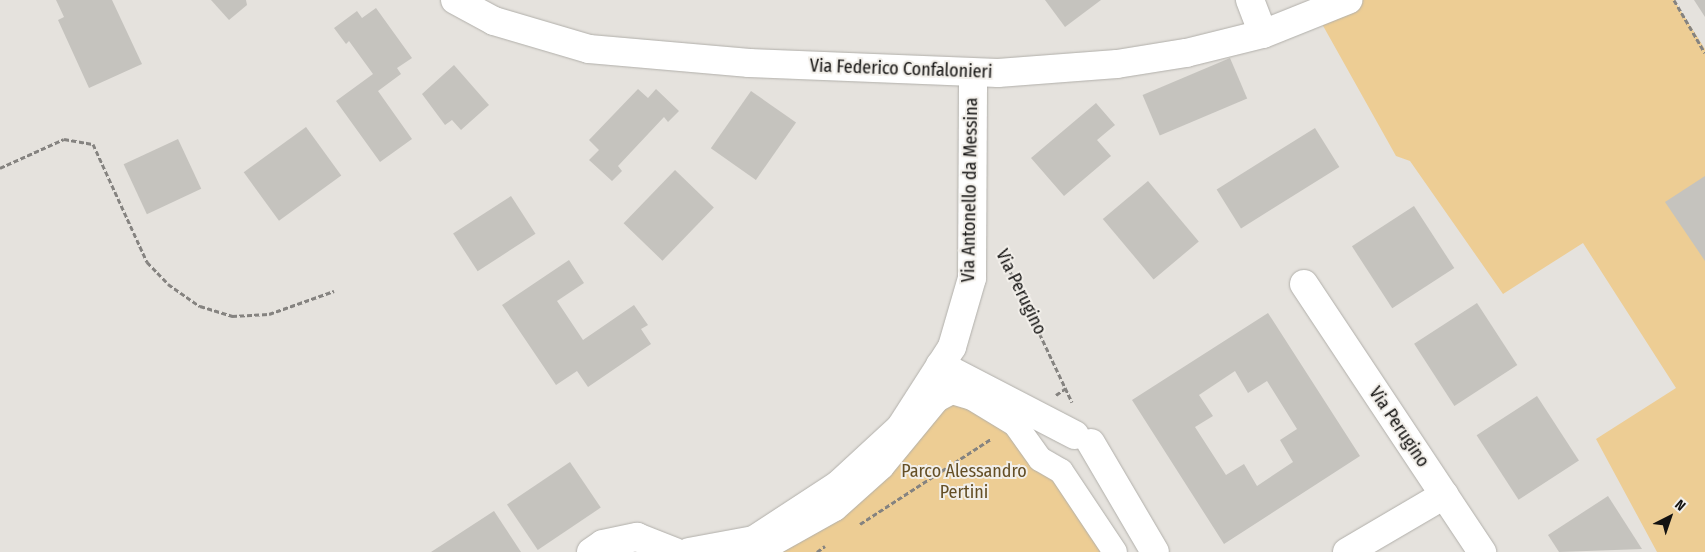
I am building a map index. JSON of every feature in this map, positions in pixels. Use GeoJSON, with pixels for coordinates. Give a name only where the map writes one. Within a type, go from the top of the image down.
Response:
{"type":"FeatureCollection","features":[{"type":"Feature","properties":{"kind":"street","name":"Via Federico Confalonieri"},"geometry":{"type":"LineString","coordinates":[[455,0],[494,21],[589,49],[740,62],[973,73],[1117,64],[1186,53],[1263,34],[1348,0]]}},
{"type":"Feature","properties":{"kind":"street"},"geometry":{"type":"LineString","coordinates":[[1250,0],[1263,34]]}},
{"type":"Feature","properties":{"kind":"street","name":"Via Antonello da Messina"},"geometry":{"type":"LineString","coordinates":[[689,552],[754,540],[838,485],[900,428],[952,347],[972,278],[973,73]]}},
{"type":"Feature","properties":{"kind":"street","name":"Via Perugino"},"geometry":{"type":"LineString","coordinates":[[1304,284],[1482,552]]}},
{"type":"Feature","properties":{"kind":"street"},"geometry":{"type":"LineString","coordinates":[[940,365],[1023,418],[1040,459],[1060,471],[1115,552]]}},
{"type":"Feature","properties":{"kind":"street"},"geometry":{"type":"LineString","coordinates":[[758,552],[835,508],[882,467],[937,400],[952,392],[1083,439],[1155,552]]}},
{"type":"Feature","properties":{"kind":"street"},"geometry":{"type":"LineString","coordinates":[[1347,552],[1444,496]]}},
{"type":"Feature","properties":{"kind":"street"},"geometry":{"type":"LineString","coordinates":[[592,552],[603,544],[637,537],[675,552]]}},
{"type":"Feature","properties":{"kind":"path"},"geometry":{"type":"LineString","coordinates":[[1674,0],[1705,53]]}},
{"type":"Feature","properties":{"kind":"path"},"geometry":{"type":"LineString","coordinates":[[0,168],[64,139],[93,144],[147,262],[168,284],[200,306],[232,316],[270,314],[334,291]]}},
{"type":"Feature","properties":{"kind":"path","name":"Via Perugino"},"geometry":{"type":"LineString","coordinates":[[996,242],[1066,388],[1083,439]]}},
{"type":"Feature","properties":{"kind":"path"},"geometry":{"type":"LineString","coordinates":[[858,525],[1066,388]]}},
{"type":"Feature","properties":{"kind":"path"},"geometry":{"type":"LineString","coordinates":[[817,552],[833,541]]}},
{"type":"Feature","properties":{"kind":"green space"},"geometry":{"type":"Polygon","coordinates":[[[1348,0],[1674,0],[1705,49],[1705,552],[1657,552],[1596,439],[1676,388],[1583,243],[1503,294],[1410,161],[1396,156],[1317,15],[1348,0]]]}},
{"type":"Feature","properties":{"kind":"green space","name":"Parco Alessandro Pertini"},"geometry":{"type":"Polygon","coordinates":[[[971,401],[1059,476],[1110,552],[762,552],[937,402],[971,401]]]}},
{"type":"Feature","properties":{"kind":"building"},"geometry":{"type":"Polygon","coordinates":[[[56,0],[112,0],[142,64],[89,88],[58,20],[64,17],[56,0]]]}},
{"type":"Feature","properties":{"kind":"building"},"geometry":{"type":"Polygon","coordinates":[[[211,0],[246,0],[247,5],[229,20],[211,0]]]}},
{"type":"Feature","properties":{"kind":"building"},"geometry":{"type":"Polygon","coordinates":[[[1045,0],[1101,0],[1065,27],[1045,0]]]}},
{"type":"Feature","properties":{"kind":"building"},"geometry":{"type":"Polygon","coordinates":[[[1694,0],[1705,0],[1705,17],[1694,0]]]}},
{"type":"Feature","properties":{"kind":"building"},"geometry":{"type":"Polygon","coordinates":[[[376,8],[412,58],[397,68],[401,74],[378,91],[412,139],[380,162],[336,101],[373,74],[349,41],[346,44],[334,28],[357,11],[362,18],[376,8]]]}},
{"type":"Feature","properties":{"kind":"building"},"geometry":{"type":"Polygon","coordinates":[[[1230,58],[1247,99],[1160,136],[1143,95],[1230,58]]]}},
{"type":"Feature","properties":{"kind":"building"},"geometry":{"type":"Polygon","coordinates":[[[454,65],[489,105],[461,130],[452,120],[445,125],[422,94],[454,65]]]}},
{"type":"Feature","properties":{"kind":"building"},"geometry":{"type":"Polygon","coordinates":[[[638,89],[648,98],[656,89],[679,111],[668,122],[664,117],[618,166],[622,171],[612,181],[589,160],[599,150],[589,140],[638,89]]]}},
{"type":"Feature","properties":{"kind":"building"},"geometry":{"type":"Polygon","coordinates":[[[751,91],[796,123],[756,180],[711,148],[751,91]]]}},
{"type":"Feature","properties":{"kind":"building"},"geometry":{"type":"Polygon","coordinates":[[[1096,103],[1115,125],[1097,140],[1111,156],[1064,196],[1031,158],[1096,103]]]}},
{"type":"Feature","properties":{"kind":"building"},"geometry":{"type":"Polygon","coordinates":[[[306,127],[341,176],[279,221],[244,172],[306,127]]]}},
{"type":"Feature","properties":{"kind":"building"},"geometry":{"type":"Polygon","coordinates":[[[1315,128],[1339,167],[1241,228],[1217,189],[1315,128]]]}},
{"type":"Feature","properties":{"kind":"building"},"geometry":{"type":"Polygon","coordinates":[[[178,139],[201,189],[147,214],[124,164],[178,139]]]}},
{"type":"Feature","properties":{"kind":"building"},"geometry":{"type":"Polygon","coordinates":[[[675,170],[714,208],[662,261],[624,223],[675,170]]]}},
{"type":"Feature","properties":{"kind":"building"},"geometry":{"type":"Polygon","coordinates":[[[1705,176],[1705,261],[1665,202],[1705,176]]]}},
{"type":"Feature","properties":{"kind":"building"},"geometry":{"type":"Polygon","coordinates":[[[1148,181],[1199,242],[1154,279],[1103,219],[1148,181]]]}},
{"type":"Feature","properties":{"kind":"building"},"geometry":{"type":"Polygon","coordinates":[[[511,196],[536,234],[478,271],[453,234],[511,196]]]}},
{"type":"Feature","properties":{"kind":"building"},"geometry":{"type":"Polygon","coordinates":[[[1414,206],[1454,268],[1392,308],[1352,246],[1414,206]]]}},
{"type":"Feature","properties":{"kind":"building"},"geometry":{"type":"Polygon","coordinates":[[[569,260],[584,283],[557,301],[583,340],[634,305],[648,325],[641,329],[651,344],[588,387],[577,371],[556,385],[502,305],[569,260]]]}},
{"type":"Feature","properties":{"kind":"building"},"geometry":{"type":"Polygon","coordinates":[[[1477,303],[1517,365],[1454,406],[1414,344],[1477,303]]]}},
{"type":"Feature","properties":{"kind":"building"},"geometry":{"type":"Polygon","coordinates":[[[1268,313],[1360,456],[1224,544],[1132,400],[1268,313]],[[1235,371],[1199,395],[1213,416],[1195,427],[1226,475],[1244,464],[1257,486],[1293,462],[1280,440],[1297,429],[1267,381],[1248,393],[1235,371]]]}},
{"type":"Feature","properties":{"kind":"building"},"geometry":{"type":"Polygon","coordinates":[[[1537,396],[1579,461],[1519,500],[1477,435],[1537,396]]]}},
{"type":"Feature","properties":{"kind":"building"},"geometry":{"type":"Polygon","coordinates":[[[570,462],[601,508],[538,550],[507,504],[570,462]]]}},
{"type":"Feature","properties":{"kind":"building"},"geometry":{"type":"Polygon","coordinates":[[[1608,496],[1642,549],[1559,552],[1548,535],[1608,496]]]}},
{"type":"Feature","properties":{"kind":"building"},"geometry":{"type":"Polygon","coordinates":[[[494,511],[521,552],[431,552],[494,511]]]}}]}
